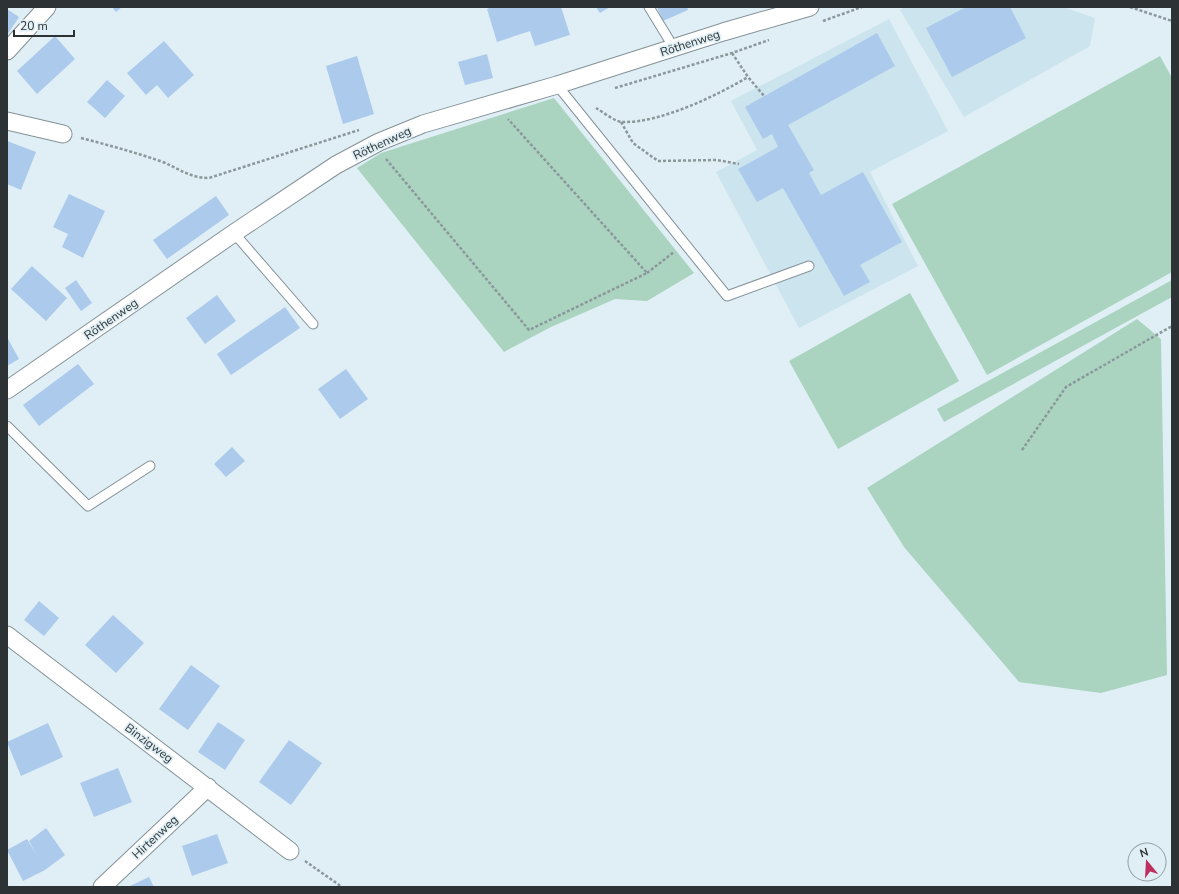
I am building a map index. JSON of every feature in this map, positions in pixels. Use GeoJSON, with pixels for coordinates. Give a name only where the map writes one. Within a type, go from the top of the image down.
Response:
{"type":"FeatureCollection","features":[{"type":"Feature","properties":{"kind":"street"},"geometry":{"type":"LineString","coordinates":[[7,51],[47,7]]}},
{"type":"Feature","properties":{"kind":"street","name":"Röthenweg"},"geometry":{"type":"LineString","coordinates":[[7,390],[234,233],[336,165],[379,142],[423,124],[557,85],[810,7]]}},
{"type":"Feature","properties":{"kind":"street"},"geometry":{"type":"LineString","coordinates":[[7,121],[63,134]]}},
{"type":"Feature","properties":{"kind":"street","name":"Binzigweg"},"geometry":{"type":"LineString","coordinates":[[7,635],[290,851]]}},
{"type":"Feature","properties":{"kind":"street","name":"Hirtenweg"},"geometry":{"type":"LineString","coordinates":[[102,887],[208,787]]}},
{"type":"Feature","properties":{"kind":"lane"},"geometry":{"type":"LineString","coordinates":[[649,7],[674,48]]}},
{"type":"Feature","properties":{"kind":"lane"},"geometry":{"type":"LineString","coordinates":[[557,85],[686,243],[727,296],[809,266]]}},
{"type":"Feature","properties":{"kind":"lane"},"geometry":{"type":"LineString","coordinates":[[234,233],[312,324]]}},
{"type":"Feature","properties":{"kind":"lane"},"geometry":{"type":"LineString","coordinates":[[7,426],[88,506],[150,466]]}},
{"type":"Feature","properties":{"kind":"path"},"geometry":{"type":"LineString","coordinates":[[819,22],[862,7]]}},
{"type":"Feature","properties":{"kind":"path"},"geometry":{"type":"LineString","coordinates":[[1130,7],[1172,21]]}},
{"type":"Feature","properties":{"kind":"path"},"geometry":{"type":"LineString","coordinates":[[612,89],[732,53],[776,38]]}},
{"type":"Feature","properties":{"kind":"path"},"geometry":{"type":"LineString","coordinates":[[732,53],[748,78],[765,97]]}},
{"type":"Feature","properties":{"kind":"path"},"geometry":{"type":"LineString","coordinates":[[621,122],[655,118],[720,94],[748,78]]}},
{"type":"Feature","properties":{"kind":"path"},"geometry":{"type":"LineString","coordinates":[[571,102],[585,102],[621,122],[633,143],[658,161],[717,160],[739,164]]}},
{"type":"Feature","properties":{"kind":"path"},"geometry":{"type":"LineString","coordinates":[[494,104],[647,273]]}},
{"type":"Feature","properties":{"kind":"path"},"geometry":{"type":"LineString","coordinates":[[63,134],[131,151],[165,163],[196,178],[209,178],[366,127]]}},
{"type":"Feature","properties":{"kind":"path"},"geometry":{"type":"LineString","coordinates":[[379,142],[386,160],[529,330],[647,273],[686,243]]}},
{"type":"Feature","properties":{"kind":"path"},"geometry":{"type":"LineString","coordinates":[[1022,450],[1066,387],[1172,326]]}},
{"type":"Feature","properties":{"kind":"path"},"geometry":{"type":"LineString","coordinates":[[290,851],[342,887]]}},
{"type":"Feature","properties":{"kind":"shaded area"},"geometry":{"type":"Polygon","coordinates":[[[905,7],[1063,7],[1095,18],[1090,46],[964,117],[900,10],[905,7]]]}},
{"type":"Feature","properties":{"kind":"shaded area"},"geometry":{"type":"Polygon","coordinates":[[[889,19],[948,131],[870,172],[918,266],[799,328],[716,172],[757,150],[731,101],[889,19]]]}},
{"type":"Feature","properties":{"kind":"green space"},"geometry":{"type":"Polygon","coordinates":[[[1160,56],[1172,78],[1172,272],[987,375],[892,204],[1160,56]]]}},
{"type":"Feature","properties":{"kind":"green space"},"geometry":{"type":"Polygon","coordinates":[[[554,98],[694,273],[647,301],[615,299],[551,327],[504,352],[357,168],[381,153],[554,98]]]}},
{"type":"Feature","properties":{"kind":"green space"},"geometry":{"type":"Polygon","coordinates":[[[1172,280],[1172,297],[944,422],[937,409],[1172,280]]]}},
{"type":"Feature","properties":{"kind":"green space"},"geometry":{"type":"Polygon","coordinates":[[[910,293],[959,381],[838,449],[789,361],[910,293]]]}},
{"type":"Feature","properties":{"kind":"green space"},"geometry":{"type":"Polygon","coordinates":[[[1137,319],[1161,339],[1167,675],[1101,693],[1019,682],[904,547],[867,488],[1137,319]]]}},
{"type":"Feature","properties":{"kind":"building"},"geometry":{"type":"Polygon","coordinates":[[[112,7],[122,7],[116,12],[112,7]]]}},
{"type":"Feature","properties":{"kind":"building"},"geometry":{"type":"Polygon","coordinates":[[[492,7],[561,7],[570,35],[535,46],[530,31],[497,42],[487,9],[492,7]]]}},
{"type":"Feature","properties":{"kind":"building"},"geometry":{"type":"Polygon","coordinates":[[[596,7],[610,7],[600,13],[596,7]]]}},
{"type":"Feature","properties":{"kind":"building"},"geometry":{"type":"Polygon","coordinates":[[[657,7],[687,7],[688,10],[663,21],[657,7]]]}},
{"type":"Feature","properties":{"kind":"building"},"geometry":{"type":"Polygon","coordinates":[[[966,7],[1010,7],[1026,38],[952,77],[926,28],[966,7]]]}},
{"type":"Feature","properties":{"kind":"building"},"geometry":{"type":"Polygon","coordinates":[[[7,9],[19,17],[7,35],[7,9]]]}},
{"type":"Feature","properties":{"kind":"building"},"geometry":{"type":"Polygon","coordinates":[[[877,33],[895,66],[788,125],[814,170],[809,173],[821,195],[863,172],[902,242],[860,265],[870,282],[844,296],[783,188],[757,202],[738,169],[778,147],[772,134],[763,139],[745,107],[877,33]]]}},
{"type":"Feature","properties":{"kind":"building"},"geometry":{"type":"Polygon","coordinates":[[[55,36],[75,59],[37,94],[17,71],[55,36]]]}},
{"type":"Feature","properties":{"kind":"building"},"geometry":{"type":"Polygon","coordinates":[[[164,41],[194,75],[168,98],[157,85],[146,95],[127,73],[164,41]]]}},
{"type":"Feature","properties":{"kind":"building"},"geometry":{"type":"Polygon","coordinates":[[[487,54],[493,78],[465,85],[458,62],[487,54]]]}},
{"type":"Feature","properties":{"kind":"building"},"geometry":{"type":"Polygon","coordinates":[[[357,56],[374,114],[343,124],[326,66],[357,56]]]}},
{"type":"Feature","properties":{"kind":"building"},"geometry":{"type":"Polygon","coordinates":[[[107,80],[125,96],[105,118],[87,102],[107,80]]]}},
{"type":"Feature","properties":{"kind":"building"},"geometry":{"type":"Polygon","coordinates":[[[7,141],[36,152],[21,190],[7,184],[7,141]]]}},
{"type":"Feature","properties":{"kind":"building"},"geometry":{"type":"Polygon","coordinates":[[[69,194],[105,211],[83,258],[62,247],[68,234],[53,227],[69,194]]]}},
{"type":"Feature","properties":{"kind":"building"},"geometry":{"type":"Polygon","coordinates":[[[216,196],[229,215],[167,259],[153,240],[216,196]]]}},
{"type":"Feature","properties":{"kind":"building"},"geometry":{"type":"Polygon","coordinates":[[[32,266],[67,298],[46,321],[11,289],[32,266]]]}},
{"type":"Feature","properties":{"kind":"building"},"geometry":{"type":"Polygon","coordinates":[[[76,280],[92,303],[81,311],[65,288],[76,280]]]}},
{"type":"Feature","properties":{"kind":"building"},"geometry":{"type":"Polygon","coordinates":[[[217,295],[236,321],[205,344],[186,318],[217,295]]]}},
{"type":"Feature","properties":{"kind":"building"},"geometry":{"type":"Polygon","coordinates":[[[285,307],[300,328],[231,375],[217,354],[285,307]]]}},
{"type":"Feature","properties":{"kind":"building"},"geometry":{"type":"Polygon","coordinates":[[[7,337],[19,359],[7,366],[7,337]]]}},
{"type":"Feature","properties":{"kind":"building"},"geometry":{"type":"Polygon","coordinates":[[[78,364],[94,384],[39,426],[23,405],[78,364]]]}},
{"type":"Feature","properties":{"kind":"building"},"geometry":{"type":"Polygon","coordinates":[[[346,369],[368,399],[340,419],[318,389],[346,369]]]}},
{"type":"Feature","properties":{"kind":"building"},"geometry":{"type":"Polygon","coordinates":[[[232,447],[245,461],[226,477],[214,464],[232,447]]]}},
{"type":"Feature","properties":{"kind":"building"},"geometry":{"type":"Polygon","coordinates":[[[39,601],[59,618],[44,636],[24,620],[39,601]]]}},
{"type":"Feature","properties":{"kind":"building"},"geometry":{"type":"Polygon","coordinates":[[[113,615],[144,643],[116,673],[85,645],[113,615]]]}},
{"type":"Feature","properties":{"kind":"building"},"geometry":{"type":"Polygon","coordinates":[[[191,665],[220,686],[188,730],[159,709],[191,665]]]}},
{"type":"Feature","properties":{"kind":"building"},"geometry":{"type":"Polygon","coordinates":[[[218,722],[245,740],[225,770],[198,752],[218,722]]]}},
{"type":"Feature","properties":{"kind":"building"},"geometry":{"type":"Polygon","coordinates":[[[48,723],[63,757],[21,776],[7,742],[48,723]]]}},
{"type":"Feature","properties":{"kind":"building"},"geometry":{"type":"Polygon","coordinates":[[[289,740],[322,763],[291,805],[259,782],[289,740]]]}},
{"type":"Feature","properties":{"kind":"building"},"geometry":{"type":"Polygon","coordinates":[[[118,768],[132,802],[94,817],[80,783],[118,768]]]}},
{"type":"Feature","properties":{"kind":"building"},"geometry":{"type":"Polygon","coordinates":[[[46,828],[65,855],[45,870],[23,881],[7,850],[27,839],[37,856],[29,841],[46,828]]]}},
{"type":"Feature","properties":{"kind":"building"},"geometry":{"type":"Polygon","coordinates":[[[217,834],[228,863],[192,876],[182,846],[217,834]]]}},
{"type":"Feature","properties":{"kind":"building"},"geometry":{"type":"Polygon","coordinates":[[[149,877],[154,887],[128,887],[149,877]]]}}]}
